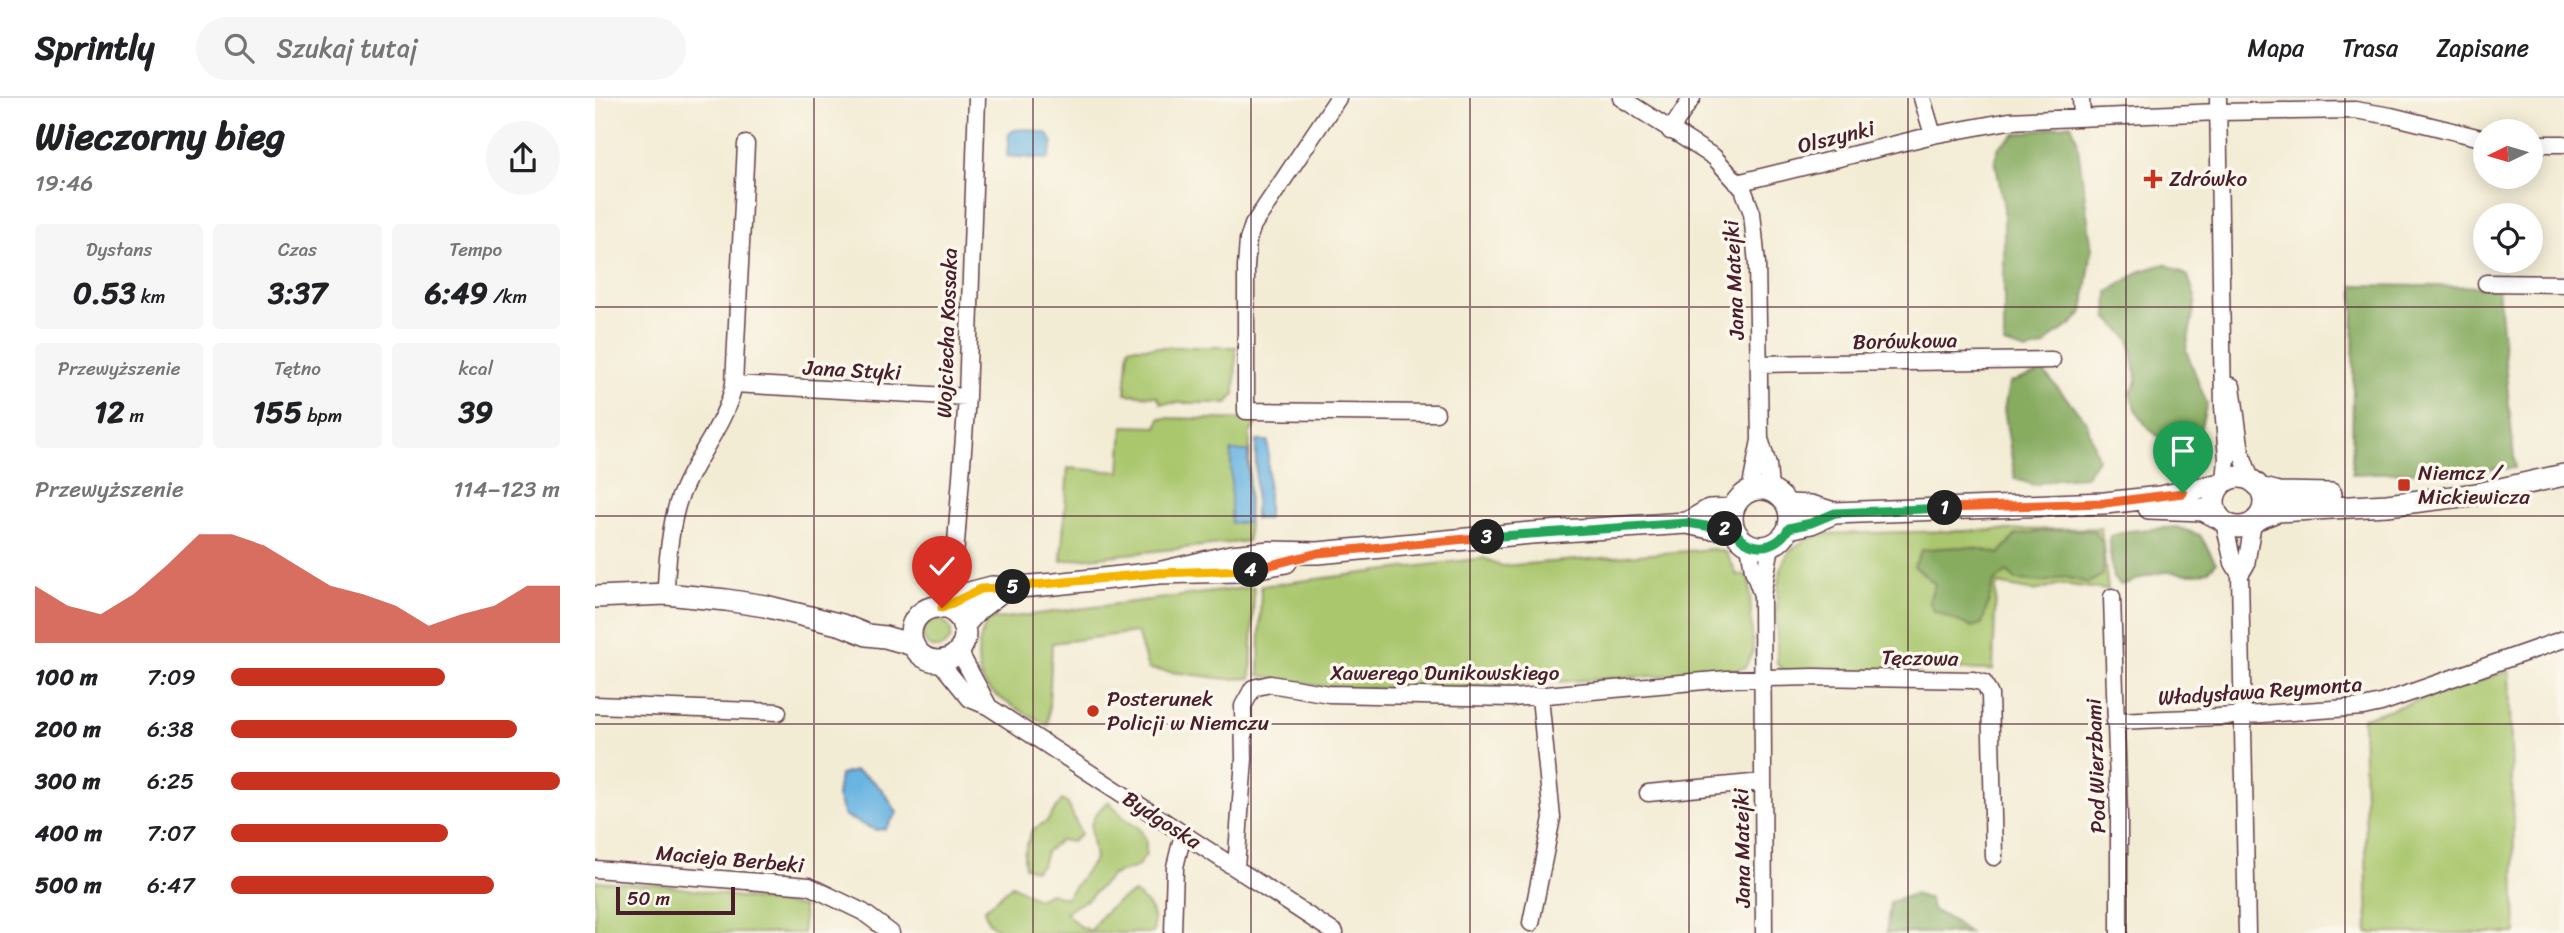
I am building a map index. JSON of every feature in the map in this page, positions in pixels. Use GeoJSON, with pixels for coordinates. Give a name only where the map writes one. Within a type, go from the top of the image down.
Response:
{"type":"FeatureCollection","features":[{"type":"Feature","properties":{"kind":"street","name":"Wojciecha Kossaka"},"geometry":{"type":"LineString","coordinates":[[954,570],[967,397],[977,98]]}},
{"type":"Feature","properties":{"kind":"street"},"geometry":{"type":"LineString","coordinates":[[1338,98],[1253,225],[1248,240],[1245,267],[1246,411],[1436,414]]}},
{"type":"Feature","properties":{"kind":"street","name":"Jana Matejki"},"geometry":{"type":"LineString","coordinates":[[1621,98],[1714,157],[1743,189],[1752,214],[1757,264],[1760,440],[1768,465],[1760,490]]}},
{"type":"Feature","properties":{"kind":"street"},"geometry":{"type":"LineString","coordinates":[[1670,131],[1692,98]]}},
{"type":"Feature","properties":{"kind":"street"},"geometry":{"type":"LineString","coordinates":[[1922,98],[1933,135]]}},
{"type":"Feature","properties":{"kind":"street"},"geometry":{"type":"LineString","coordinates":[[2081,98],[2082,117]]}},
{"type":"Feature","properties":{"kind":"street","name":"Olszynki"},"geometry":{"type":"LineString","coordinates":[[1737,183],[1933,135],[2009,121],[2218,105],[2355,104],[2391,116],[2473,136]]}},
{"type":"Feature","properties":{"kind":"street"},"geometry":{"type":"LineString","coordinates":[[2218,105],[2224,325],[2223,395],[2227,459],[2223,482],[2215,494],[2214,502],[2233,563],[2240,575],[2247,933]]}},
{"type":"Feature","properties":{"kind":"street"},"geometry":{"type":"LineString","coordinates":[[666,594],[673,524],[681,493],[727,408],[734,384],[746,144]]}},
{"type":"Feature","properties":{"kind":"street"},"geometry":{"type":"LineString","coordinates":[[2543,144],[2564,144]]}},
{"type":"Feature","properties":{"kind":"street"},"geometry":{"type":"LineString","coordinates":[[2486,283],[2564,284]]}},
{"type":"Feature","properties":{"kind":"street"},"geometry":{"type":"LineString","coordinates":[[2224,325],[2239,440],[2264,502],[2255,521],[2246,565],[2240,575]]}},
{"type":"Feature","properties":{"kind":"street","name":"Borówkowa"},"geometry":{"type":"LineString","coordinates":[[1759,364],[2052,360]]}},
{"type":"Feature","properties":{"kind":"street","name":"Jana Styki"},"geometry":{"type":"LineString","coordinates":[[734,384],[967,397]]}},
{"type":"Feature","properties":{"kind":"street"},"geometry":{"type":"LineString","coordinates":[[2105,503],[2203,510],[2238,527],[2277,511],[2387,505],[2478,494],[2564,475]]}},
{"type":"Feature","properties":{"kind":"street"},"geometry":{"type":"LineString","coordinates":[[1788,505],[1811,506],[1835,513],[2105,503],[2160,497],[2239,477],[2279,493],[2392,496],[2427,500]]}},
{"type":"Feature","properties":{"kind":"street"},"geometry":{"type":"LineString","coordinates":[[1760,490],[1780,496],[1788,505],[1789,528],[1785,536],[1771,546],[1749,545],[1737,536],[1733,519],[1737,501],[1760,490]]}},
{"type":"Feature","properties":{"kind":"street"},"geometry":{"type":"LineString","coordinates":[[842,625],[914,620],[925,611],[942,608],[981,589],[992,587],[1006,588],[1158,573],[1256,569],[1318,553],[1531,533],[1687,523],[1709,510],[1733,519]]}},
{"type":"Feature","properties":{"kind":"street"},"geometry":{"type":"LineString","coordinates":[[1789,528],[1835,513]]}},
{"type":"Feature","properties":{"kind":"street","name":"Jana Matejki"},"geometry":{"type":"LineString","coordinates":[[1749,545],[1753,570],[1762,595]]}},
{"type":"Feature","properties":{"kind":"street","name":"Jana Matejki"},"geometry":{"type":"LineString","coordinates":[[1764,933],[1762,595],[1771,546]]}},
{"type":"Feature","properties":{"kind":"street"},"geometry":{"type":"LineString","coordinates":[[963,626],[977,610],[1006,588]]}},
{"type":"Feature","properties":{"kind":"street"},"geometry":{"type":"LineString","coordinates":[[595,597],[666,594],[765,606],[913,645]]}},
{"type":"Feature","properties":{"kind":"street","name":"Pod Wierzbami"},"geometry":{"type":"LineString","coordinates":[[2112,597],[2119,933]]}},
{"type":"Feature","properties":{"kind":"street"},"geometry":{"type":"LineString","coordinates":[[914,620],[910,636],[913,645],[923,657],[939,661],[952,657],[964,643],[963,626],[958,617],[942,608]]}},
{"type":"Feature","properties":{"kind":"street","name":"Władysława Reymonta"},"geometry":{"type":"LineString","coordinates":[[2115,721],[2243,715],[2381,703],[2564,639]]}},
{"type":"Feature","properties":{"kind":"street","name":"Bydgoska"},"geometry":{"type":"LineString","coordinates":[[959,651],[989,707]]}},
{"type":"Feature","properties":{"kind":"street","name":"Bydgoska"},"geometry":{"type":"LineString","coordinates":[[939,661],[970,699],[989,707],[1335,933]]}},
{"type":"Feature","properties":{"kind":"street","name":"Tęczowa"},"geometry":{"type":"LineString","coordinates":[[1763,679],[1814,677],[1973,680],[1984,683],[1990,695],[1991,712],[1994,857]]}},
{"type":"Feature","properties":{"kind":"street","name":"Xawerego Dunikowskiego"},"geometry":{"type":"LineString","coordinates":[[1236,868],[1244,759],[1243,706],[1253,688],[1270,684],[1329,695],[1541,697],[1727,679],[1763,679]]}},
{"type":"Feature","properties":{"kind":"street"},"geometry":{"type":"LineString","coordinates":[[1531,923],[1552,818],[1541,697]]}},
{"type":"Feature","properties":{"kind":"street"},"geometry":{"type":"LineString","coordinates":[[595,705],[778,712]]}},
{"type":"Feature","properties":{"kind":"street"},"geometry":{"type":"LineString","coordinates":[[1648,793],[1762,782]]}},
{"type":"Feature","properties":{"kind":"street"},"geometry":{"type":"LineString","coordinates":[[1173,933],[1175,867],[1183,834]]}},
{"type":"Feature","properties":{"kind":"street","name":"Macieja Berbeki"},"geometry":{"type":"LineString","coordinates":[[595,869],[809,886],[863,912],[891,933]]}},
{"type":"Feature","properties":{"kind":"green space"},"geometry":{"type":"Polygon","coordinates":[[[2071,124],[2077,140],[2092,249],[2083,312],[2071,325],[2053,336],[2045,346],[2027,351],[2004,344],[2004,208],[1995,159],[1999,146],[2016,134],[2071,124]]]}},
{"type":"Feature","properties":{"kind":"green space"},"geometry":{"type":"Polygon","coordinates":[[[2165,264],[2188,276],[2196,299],[2186,350],[2207,404],[2198,437],[2187,448],[2157,436],[2139,415],[2130,394],[2137,381],[2130,340],[2107,317],[2108,292],[2141,271],[2165,264]]]}},
{"type":"Feature","properties":{"kind":"green space"},"geometry":{"type":"Polygon","coordinates":[[[2354,285],[2498,287],[2515,468],[2352,474],[2354,285]]]}},
{"type":"Feature","properties":{"kind":"green space"},"geometry":{"type":"Polygon","coordinates":[[[1129,347],[1236,347],[1235,394],[1227,403],[1161,403],[1157,396],[1125,394],[1129,347]]]}},
{"type":"Feature","properties":{"kind":"green space"},"geometry":{"type":"Polygon","coordinates":[[[2043,371],[2086,421],[2098,459],[2085,477],[2056,479],[2034,485],[2015,479],[2004,409],[2009,383],[2043,371]]]}},
{"type":"Feature","properties":{"kind":"green space"},"geometry":{"type":"Polygon","coordinates":[[[1160,418],[1259,420],[1250,433],[1248,541],[1061,561],[1068,468],[1120,472],[1123,426],[1157,427],[1160,418]]]}},
{"type":"Feature","properties":{"kind":"green space"},"geometry":{"type":"Polygon","coordinates":[[[2176,527],[2200,535],[2216,563],[2210,569],[2196,574],[2158,573],[2121,585],[2113,578],[2109,541],[2111,536],[2128,531],[2176,527]]]}},
{"type":"Feature","properties":{"kind":"green space"},"geometry":{"type":"Polygon","coordinates":[[[2101,528],[2108,590],[2061,584],[2034,591],[1998,584],[1993,670],[1930,669],[1892,674],[1785,671],[1777,664],[1777,606],[1783,563],[1788,554],[1808,539],[1822,534],[2101,528]]]}},
{"type":"Feature","properties":{"kind":"green space"},"geometry":{"type":"Polygon","coordinates":[[[2060,529],[2094,531],[2103,543],[2103,575],[2088,583],[2064,577],[2044,582],[2016,580],[2007,572],[1994,582],[1982,624],[1971,627],[1934,611],[1929,601],[1935,584],[1914,566],[1922,550],[1951,547],[1999,554],[2016,535],[2060,529]]]}},
{"type":"Feature","properties":{"kind":"green space"},"geometry":{"type":"Polygon","coordinates":[[[1713,549],[1726,552],[1737,575],[1749,576],[1753,652],[1745,667],[1733,671],[1440,689],[1329,688],[1259,675],[1261,586],[1484,558],[1502,566],[1713,549]]]}},
{"type":"Feature","properties":{"kind":"green space"},"geometry":{"type":"Polygon","coordinates":[[[1254,587],[1251,678],[1227,679],[1148,669],[1137,632],[1052,643],[1048,725],[993,693],[980,672],[979,644],[989,620],[1254,587]]]}},
{"type":"Feature","properties":{"kind":"green space"},"geometry":{"type":"Polygon","coordinates":[[[937,620],[947,624],[951,634],[947,644],[937,648],[927,644],[923,634],[927,624],[937,620]]]}},
{"type":"Feature","properties":{"kind":"green space"},"geometry":{"type":"Polygon","coordinates":[[[2509,671],[2516,933],[2368,933],[2363,718],[2509,671]]]}},
{"type":"Feature","properties":{"kind":"green space"},"geometry":{"type":"Polygon","coordinates":[[[1062,800],[1068,804],[1081,834],[1072,842],[1061,840],[1046,852],[1042,865],[1035,870],[1025,867],[1024,854],[1032,830],[1047,821],[1062,800]]]}},
{"type":"Feature","properties":{"kind":"green space"},"geometry":{"type":"Polygon","coordinates":[[[1108,801],[1127,821],[1139,828],[1146,840],[1146,855],[1137,867],[1112,875],[1088,899],[1065,912],[1079,926],[1091,931],[1109,908],[1134,893],[1151,910],[1153,933],[1001,933],[989,923],[984,910],[1012,885],[1037,899],[1050,893],[1066,898],[1095,859],[1092,821],[1108,801]]]}},
{"type":"Feature","properties":{"kind":"green space"},"geometry":{"type":"Polygon","coordinates":[[[595,881],[662,885],[803,907],[803,933],[595,933],[595,881]]]}},
{"type":"Feature","properties":{"kind":"green space"},"geometry":{"type":"Polygon","coordinates":[[[1914,894],[1930,899],[1932,910],[1969,933],[1886,933],[1890,902],[1914,894]]]}},
{"type":"Feature","properties":{"kind":"water"},"geometry":{"type":"Polygon","coordinates":[[[1029,129],[1048,134],[1053,143],[1048,159],[1007,156],[1009,134],[1014,130],[1029,129]]]}},
{"type":"Feature","properties":{"kind":"water"},"geometry":{"type":"Polygon","coordinates":[[[1256,441],[1268,441],[1268,519],[1255,519],[1256,441]]]}},
{"type":"Feature","properties":{"kind":"water"},"geometry":{"type":"Polygon","coordinates":[[[1231,451],[1248,451],[1248,523],[1231,523],[1231,451]]]}},
{"type":"Feature","properties":{"kind":"water"},"geometry":{"type":"Polygon","coordinates":[[[855,771],[880,788],[897,813],[885,829],[875,830],[844,816],[837,796],[840,775],[855,771]]]}},
{"type":"Feature","properties":{"kind":"place","name":"Zdrówko"},"geometry":{"type":"Point","coordinates":[2153,179]}},
{"type":"Feature","properties":{"kind":"place","name":"Niemcz / Mickiewicza"},"geometry":{"type":"Point","coordinates":[2404,485]}},
{"type":"Feature","properties":{"kind":"place","name":"Posterunek Policji w Niemczu"},"geometry":{"type":"Point","coordinates":[1093,711]}},
{"type":"Feature","properties":{"kind":"route"},"geometry":{"type":"LineString","coordinates":[[942,608],[969,593],[992,587],[1055,584],[1158,573],[1237,571],[1256,569],[1318,553],[1531,533],[1687,523],[1734,529],[1743,541],[1760,547],[1779,542],[1789,528],[1835,513],[2105,503],[2183,493]]}}]}
